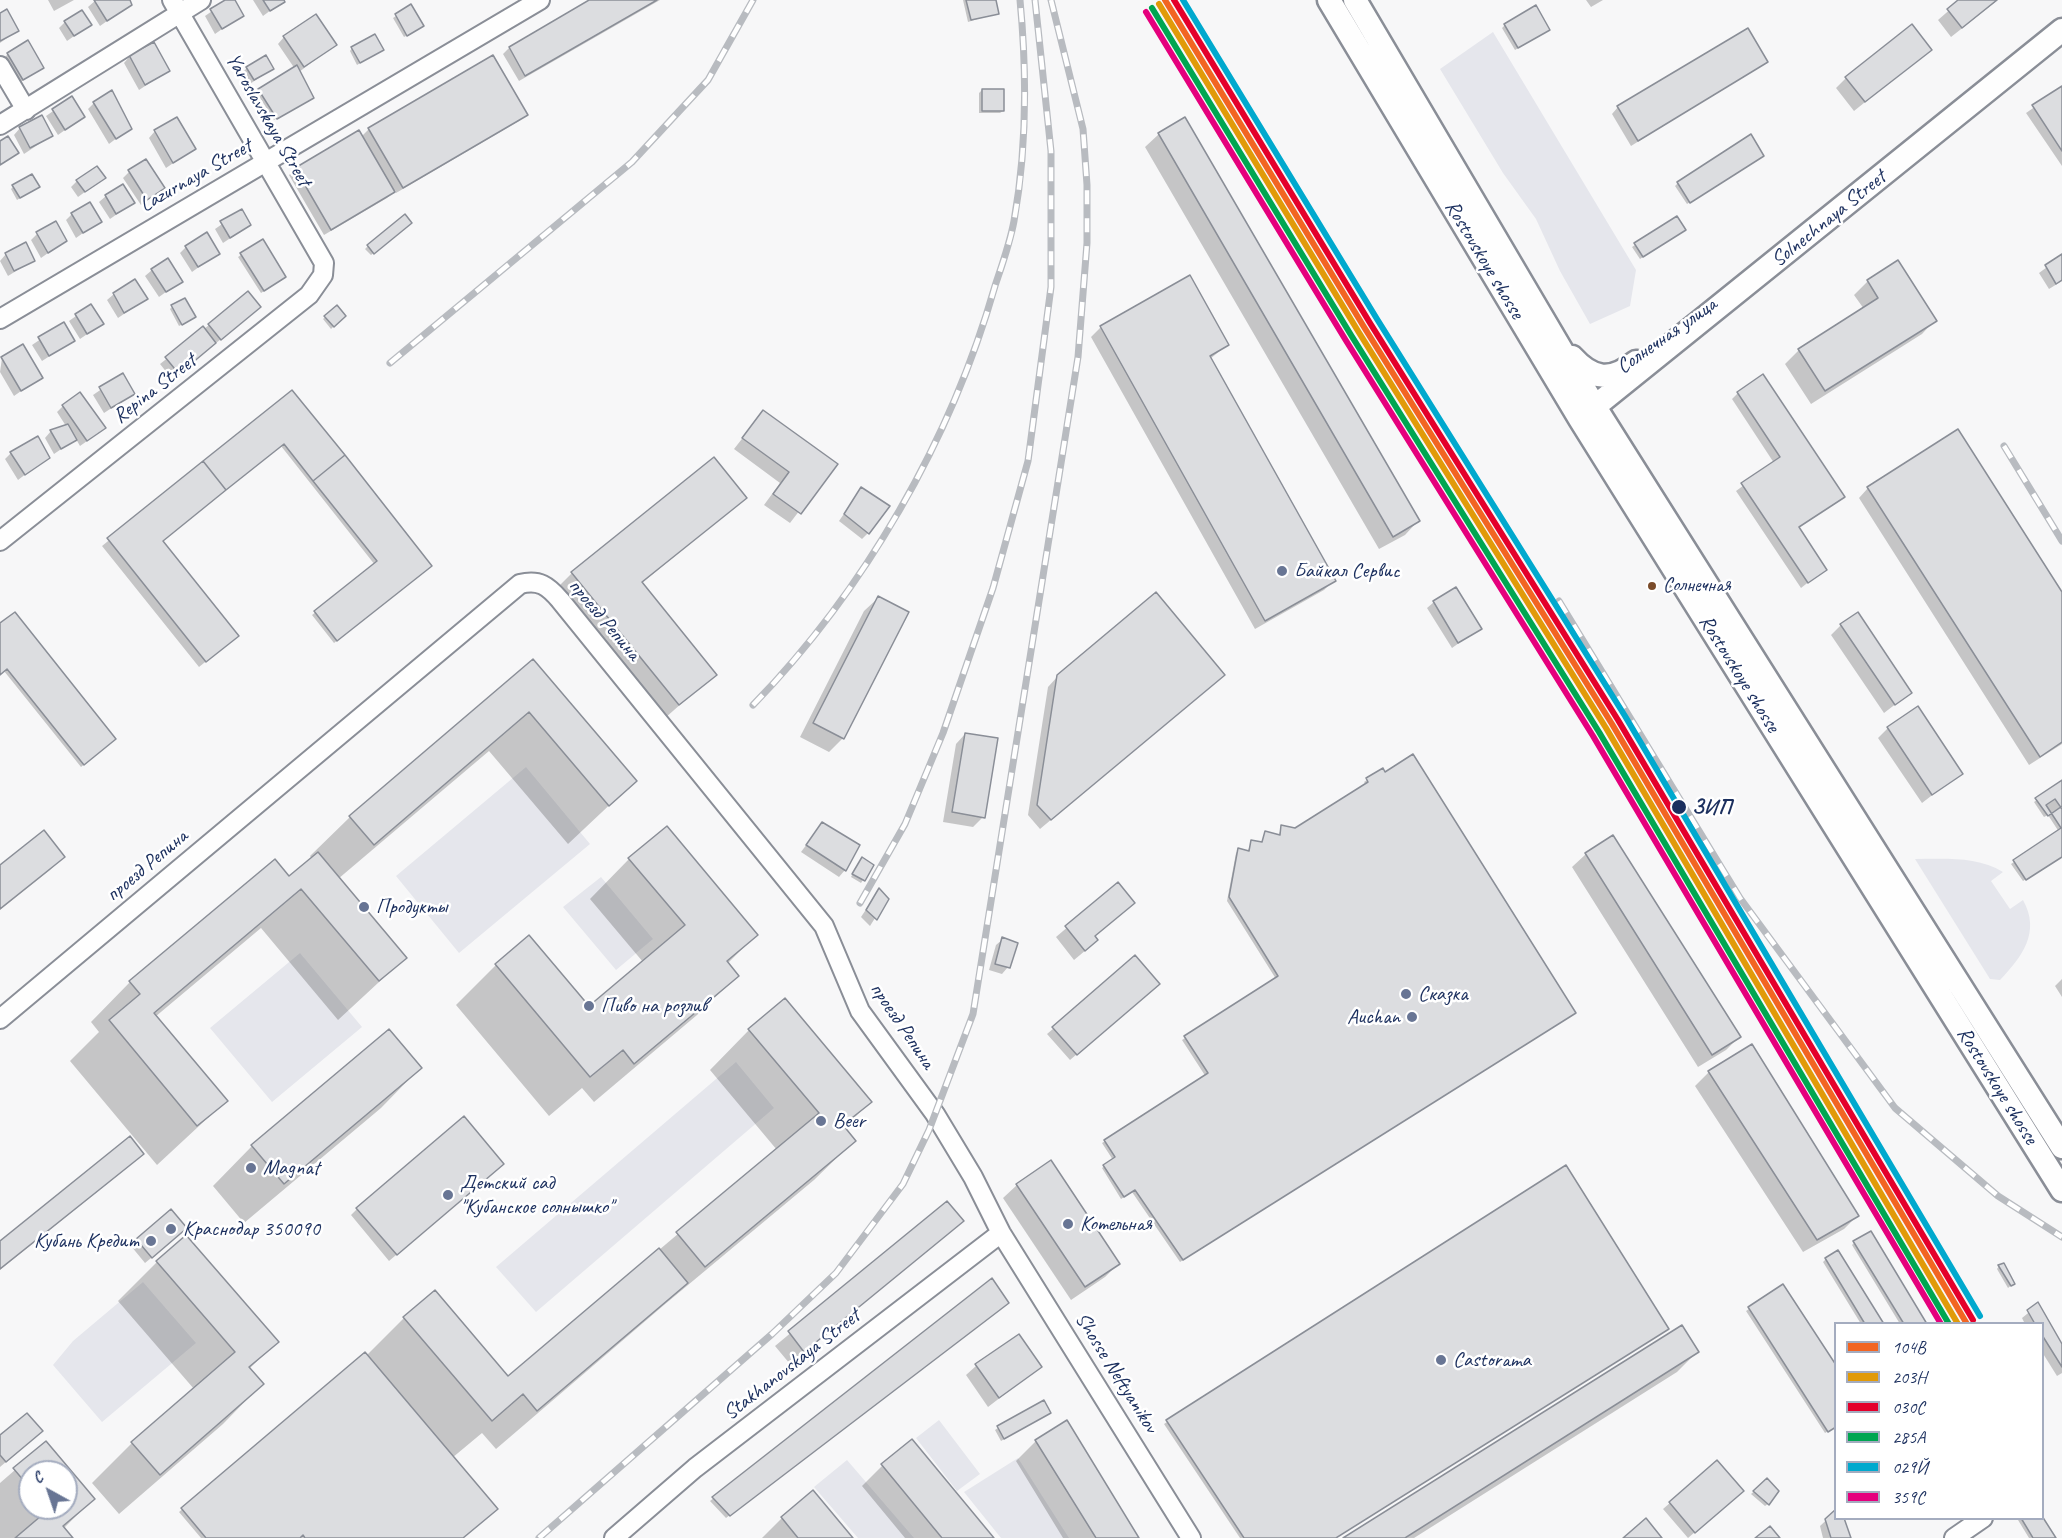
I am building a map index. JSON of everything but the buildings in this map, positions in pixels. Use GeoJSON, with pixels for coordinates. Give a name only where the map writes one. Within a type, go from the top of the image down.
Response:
{"type":"FeatureCollection","features":[{"type":"Feature","properties":{"kind":"main road","name":"Rostovskoye shosse"},"geometry":{"type":"LineString","coordinates":[[1329,0],[1588,413],[2062,1190]]}},
{"type":"Feature","properties":{"kind":"main road","name":"Rostovskoye shosse"},"geometry":{"type":"LineString","coordinates":[[1355,0],[1548,327],[1588,413],[2062,1147]]}},
{"type":"Feature","properties":{"kind":"main road","name":"Solnechnaya Street"},"geometry":{"type":"LineString","coordinates":[[1588,413],[2062,30]]}},
{"type":"Feature","properties":{"kind":"main road","name":"Солнечная улица"},"geometry":{"type":"LineString","coordinates":[[1548,327],[1586,371],[1600,376],[1615,375],[1624,372],[1726,294],[1734,295]]}},
{"type":"Feature","properties":{"kind":"street"},"geometry":{"type":"LineString","coordinates":[[0,125],[26,110],[176,7],[201,0]]}},
{"type":"Feature","properties":{"kind":"street","name":"Lazurnaya Street"},"geometry":{"type":"LineString","coordinates":[[0,319],[540,0]]}},
{"type":"Feature","properties":{"kind":"street","name":"Yaroslavskaya Street"},"geometry":{"type":"LineString","coordinates":[[176,7],[324,263]]}},
{"type":"Feature","properties":{"kind":"street"},"geometry":{"type":"LineString","coordinates":[[0,66],[26,110]]}},
{"type":"Feature","properties":{"kind":"street","name":"Repina Street"},"geometry":{"type":"LineString","coordinates":[[0,541],[309,295],[324,275],[324,263]]}},
{"type":"Feature","properties":{"kind":"street","name":"проезд Репина"},"geometry":{"type":"LineString","coordinates":[[0,1018],[520,584],[533,581],[545,585],[560,600],[824,926],[860,1011],[935,1114],[973,1177],[1001,1233]]}},
{"type":"Feature","properties":{"kind":"street","name":"Stakhanovskaya Street"},"geometry":{"type":"LineString","coordinates":[[614,1538],[695,1468],[1001,1233]]}},
{"type":"Feature","properties":{"kind":"street","name":"Shosse Neftyanikov"},"geometry":{"type":"LineString","coordinates":[[1001,1233],[1191,1538]]}},
{"type":"Feature","properties":{"kind":"street"},"geometry":{"type":"LineString","coordinates":[[1954,1538],[1980,1520]]}},
{"type":"Feature","properties":{"kind":"shaded area"},"geometry":{"type":"Polygon","coordinates":[[[1493,32],[1636,270],[1630,306],[1590,324],[1560,271],[1536,219],[1503,173],[1440,69],[1493,32]]]}},
{"type":"Feature","properties":{"kind":"shaded area"},"geometry":{"type":"Polygon","coordinates":[[[526,767],[590,844],[459,953],[396,876],[526,767]]]}},
{"type":"Feature","properties":{"kind":"shaded area"},"geometry":{"type":"Polygon","coordinates":[[[1915,859],[1971,861],[1993,867],[2003,872],[1991,881],[2010,909],[2023,900],[2030,923],[2027,943],[2022,953],[2000,980],[1990,979],[1915,859]]]}},
{"type":"Feature","properties":{"kind":"shaded area"},"geometry":{"type":"Polygon","coordinates":[[[601,877],[653,939],[616,970],[563,907],[601,877]]]}},
{"type":"Feature","properties":{"kind":"shaded area"},"geometry":{"type":"Polygon","coordinates":[[[300,953],[362,1027],[272,1102],[210,1028],[300,953]]]}},
{"type":"Feature","properties":{"kind":"shaded area"},"geometry":{"type":"Polygon","coordinates":[[[736,1062],[774,1108],[536,1312],[496,1267],[736,1062]]]}},
{"type":"Feature","properties":{"kind":"shaded area"},"geometry":{"type":"Polygon","coordinates":[[[143,1282],[196,1343],[102,1422],[53,1365],[73,1341],[143,1282]]]}},
{"type":"Feature","properties":{"kind":"shaded area"},"geometry":{"type":"Polygon","coordinates":[[[939,1420],[980,1474],[957,1491],[916,1438],[939,1420]]]}},
{"type":"Feature","properties":{"kind":"shaded area"},"geometry":{"type":"Polygon","coordinates":[[[1018,1458],[1069,1538],[1001,1538],[964,1492],[1018,1458]]]}},
{"type":"Feature","properties":{"kind":"shaded area"},"geometry":{"type":"Polygon","coordinates":[[[847,1460],[914,1538],[858,1538],[814,1487],[847,1460]]]}},
{"type":"Feature","properties":{"kind":"railway"},"geometry":{"type":"LineString","coordinates":[[390,363],[632,162],[708,80],[753,0]]}},
{"type":"Feature","properties":{"kind":"railway"},"geometry":{"type":"LineString","coordinates":[[753,705],[832,613],[900,510],[929,456],[977,344],[1008,246],[1018,194],[1024,111],[1024,55],[1020,0]]}},
{"type":"Feature","properties":{"kind":"railway"},"geometry":{"type":"LineString","coordinates":[[860,903],[905,824],[943,733],[993,588],[1028,461],[1051,287],[1051,151],[1035,0]]}},
{"type":"Feature","properties":{"kind":"railway"},"geometry":{"type":"LineString","coordinates":[[539,1538],[772,1334],[836,1273],[903,1184],[929,1130],[973,1014],[1078,357],[1087,243],[1087,185],[1083,129],[1051,0]]}},
{"type":"Feature","properties":{"kind":"railway"},"geometry":{"type":"LineString","coordinates":[[2004,446],[2062,541]]}},
{"type":"Feature","properties":{"kind":"railway"},"geometry":{"type":"LineString","coordinates":[[1559,601],[1740,898],[1895,1108],[1998,1196],[2062,1237]]}},
{"type":"Feature","properties":{"kind":"transit line","name":"104В"},"geometry":{"type":"LineString","coordinates":[[1165,0],[1364,327],[1612,724],[1966,1322]]}},
{"type":"Feature","properties":{"kind":"transit line","name":"030C"},"geometry":{"type":"LineString","coordinates":[[1174,0],[1370,323],[1618,720],[1973,1320]]}},
{"type":"Feature","properties":{"kind":"transit line","name":"029Й"},"geometry":{"type":"LineString","coordinates":[[1183,0],[1377,319],[1625,716],[1980,1316]]}},
{"type":"Feature","properties":{"kind":"transit line","name":"203Н"},"geometry":{"type":"LineString","coordinates":[[1159,4],[1358,331],[1606,728],[1957,1322]]}},
{"type":"Feature","properties":{"kind":"transit line","name":"285А"},"geometry":{"type":"LineString","coordinates":[[1152,8],[1351,335],[1599,732],[1948,1322]]}},
{"type":"Feature","properties":{"kind":"transit line","name":"359С"},"geometry":{"type":"LineString","coordinates":[[1146,12],[1345,339],[1593,736],[1940,1322]]}},
{"type":"Feature","properties":{"kind":"place","name":"Байкал Сервис"},"geometry":{"type":"Point","coordinates":[1282,571]}},
{"type":"Feature","properties":{"kind":"place","name":"Солнечная"},"geometry":{"type":"Point","coordinates":[1652,586]}},
{"type":"Feature","properties":{"kind":"place","name":"ЗИП"},"geometry":{"type":"Point","coordinates":[1679,807]}},
{"type":"Feature","properties":{"kind":"place","name":"Продукты"},"geometry":{"type":"Point","coordinates":[364,907]}},
{"type":"Feature","properties":{"kind":"place","name":"Сказка"},"geometry":{"type":"Point","coordinates":[1406,994]}},
{"type":"Feature","properties":{"kind":"place","name":"Пиво на розлив"},"geometry":{"type":"Point","coordinates":[589,1006]}},
{"type":"Feature","properties":{"kind":"place","name":"Auchan"},"geometry":{"type":"Point","coordinates":[1412,1017]}},
{"type":"Feature","properties":{"kind":"place","name":"Beer"},"geometry":{"type":"Point","coordinates":[821,1121]}},
{"type":"Feature","properties":{"kind":"place","name":"Magnat"},"geometry":{"type":"Point","coordinates":[251,1168]}},
{"type":"Feature","properties":{"kind":"place","name":"Детский сад \"Кубанское солнышко\""},"geometry":{"type":"Point","coordinates":[448,1195]}},
{"type":"Feature","properties":{"kind":"place","name":"Котельная"},"geometry":{"type":"Point","coordinates":[1068,1224]}},
{"type":"Feature","properties":{"kind":"place","name":"Краснодар 350090"},"geometry":{"type":"Point","coordinates":[171,1229]}},
{"type":"Feature","properties":{"kind":"place","name":"Кубань Кредит"},"geometry":{"type":"Point","coordinates":[151,1241]}},
{"type":"Feature","properties":{"kind":"place","name":"Castorama"},"geometry":{"type":"Point","coordinates":[1441,1360]}}]}
